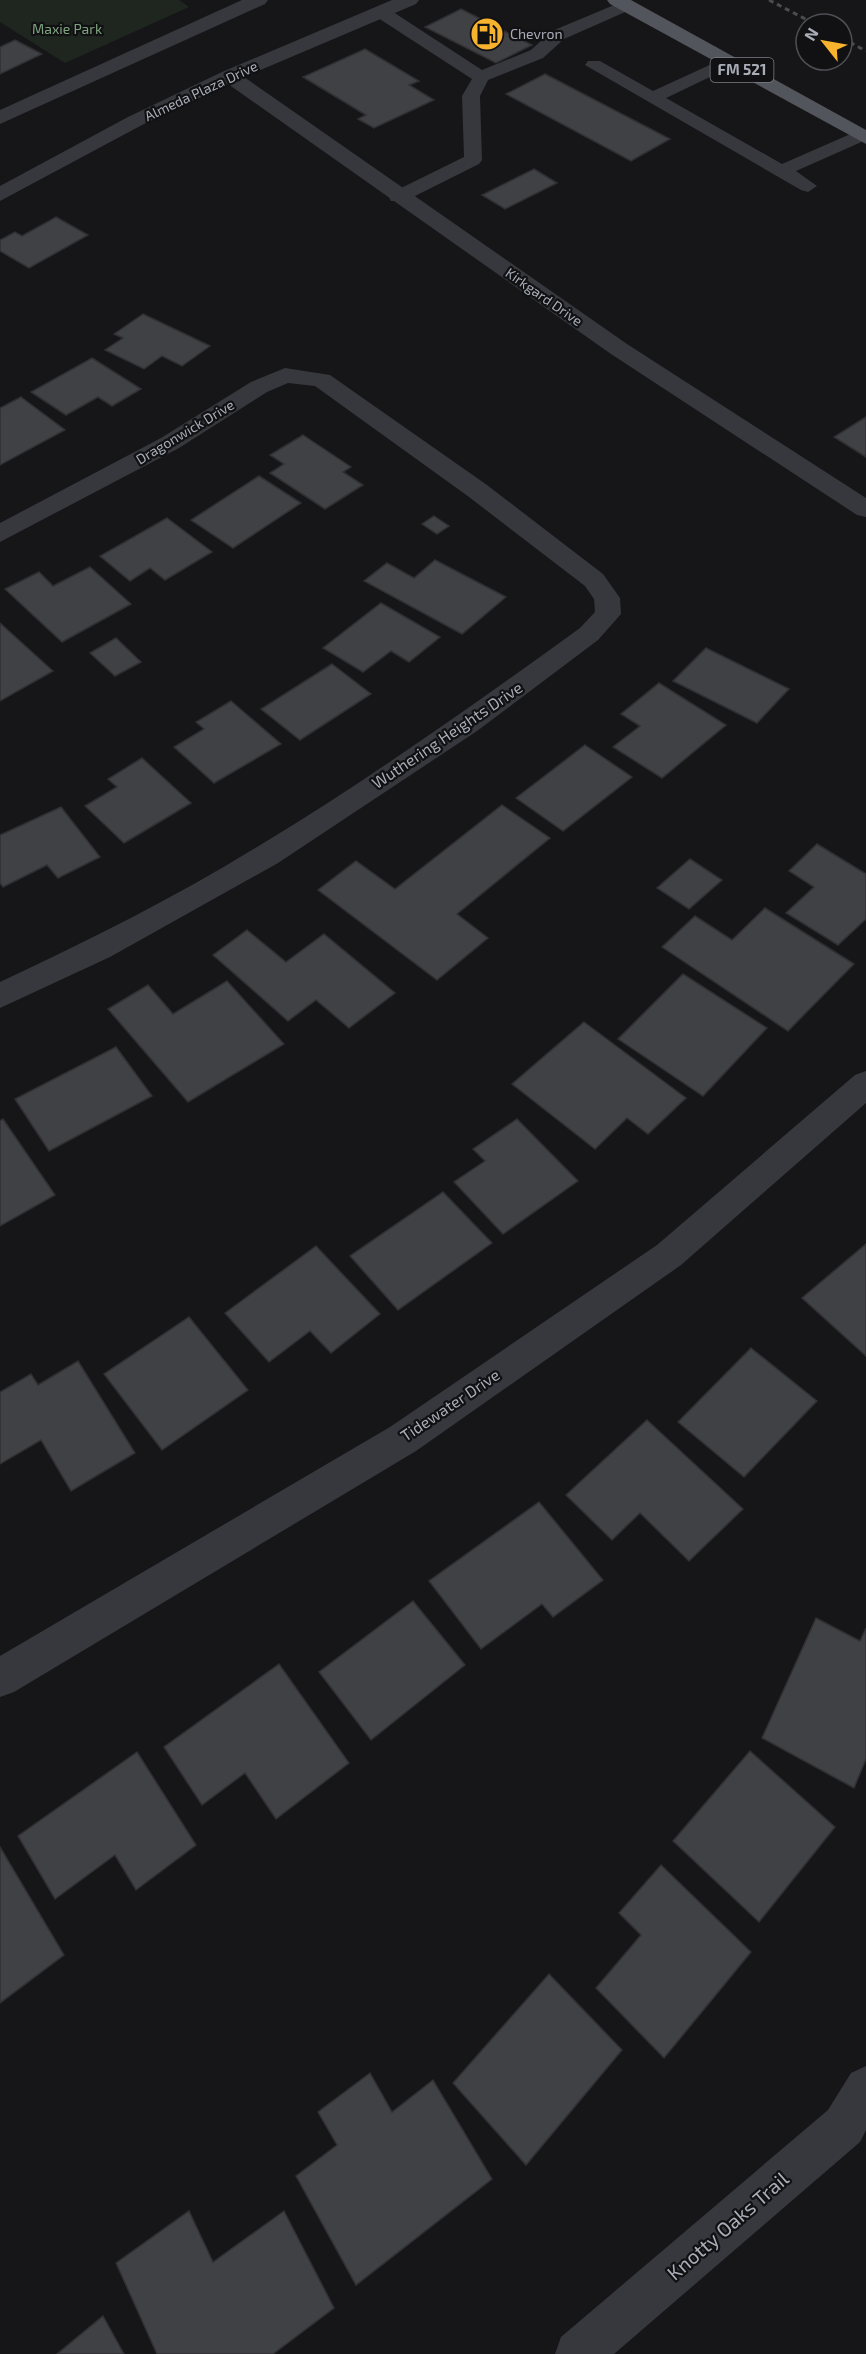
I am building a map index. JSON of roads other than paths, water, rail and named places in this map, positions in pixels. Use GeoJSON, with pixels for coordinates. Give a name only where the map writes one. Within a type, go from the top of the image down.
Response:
{"type":"FeatureCollection","features":[{"type":"Feature","properties":{"kind":"main road","name":"FM 521"},"geometry":{"type":"LineString","coordinates":[[621,3],[863,137]]}},
{"type":"Feature","properties":{"kind":"street"},"geometry":{"type":"LineString","coordinates":[[0,118],[258,0]]}},
{"type":"Feature","properties":{"kind":"street","name":"Almeda Plaza Drive"},"geometry":{"type":"LineString","coordinates":[[0,195],[135,122],[229,76],[409,0]]}},
{"type":"Feature","properties":{"kind":"street","name":"Kirkgard Drive"},"geometry":{"type":"LineString","coordinates":[[229,76],[302,125],[398,197],[619,349],[866,509]]}},
{"type":"Feature","properties":{"kind":"street","name":"Dragonwick Drive"},"geometry":{"type":"LineString","coordinates":[[0,534],[170,442],[259,387],[285,375],[322,380],[370,413]]}},
{"type":"Feature","properties":{"kind":"street","name":"Wuthering Heights Drive"},"geometry":{"type":"LineString","coordinates":[[0,996],[109,944],[268,855],[467,724],[589,634],[608,614],[607,598],[594,580],[370,413]]}},
{"type":"Feature","properties":{"kind":"street","name":"Tidewater Drive"},"geometry":{"type":"LineString","coordinates":[[0,1678],[413,1432],[669,1255],[866,1084]]}},
{"type":"Feature","properties":{"kind":"street","name":"Knotty Oaks Trail"},"geometry":{"type":"LineString","coordinates":[[578,2354],[844,2126],[866,2088]]}},
{"type":"Feature","properties":{"kind":"lane"},"geometry":{"type":"LineString","coordinates":[[398,197],[472,160],[471,96],[481,77],[537,54],[558,35],[621,3]]}},
{"type":"Feature","properties":{"kind":"lane"},"geometry":{"type":"LineString","coordinates":[[381,12],[481,77]]}},
{"type":"Feature","properties":{"kind":"lane"},"geometry":{"type":"LineString","coordinates":[[652,98],[727,62]]}},
{"type":"Feature","properties":{"kind":"lane"},"geometry":{"type":"LineString","coordinates":[[594,65],[808,186]]}},
{"type":"Feature","properties":{"kind":"lane"},"geometry":{"type":"LineString","coordinates":[[781,171],[863,137]]}},
{"type":"Feature","properties":{"kind":"railway"},"geometry":{"type":"LineString","coordinates":[[769,0],[794,13]]}},
{"type":"Feature","properties":{"kind":"railway"},"geometry":{"type":"LineString","coordinates":[[854,44],[866,51]]}},
{"type":"Feature","properties":{"kind":"place","name":"Chevron"},"geometry":{"type":"Point","coordinates":[487,34]}},
{"type":"Feature","properties":{"kind":"park label","name":"Maxie Park"},"geometry":{"type":"Point","coordinates":[67,29]}}]}
